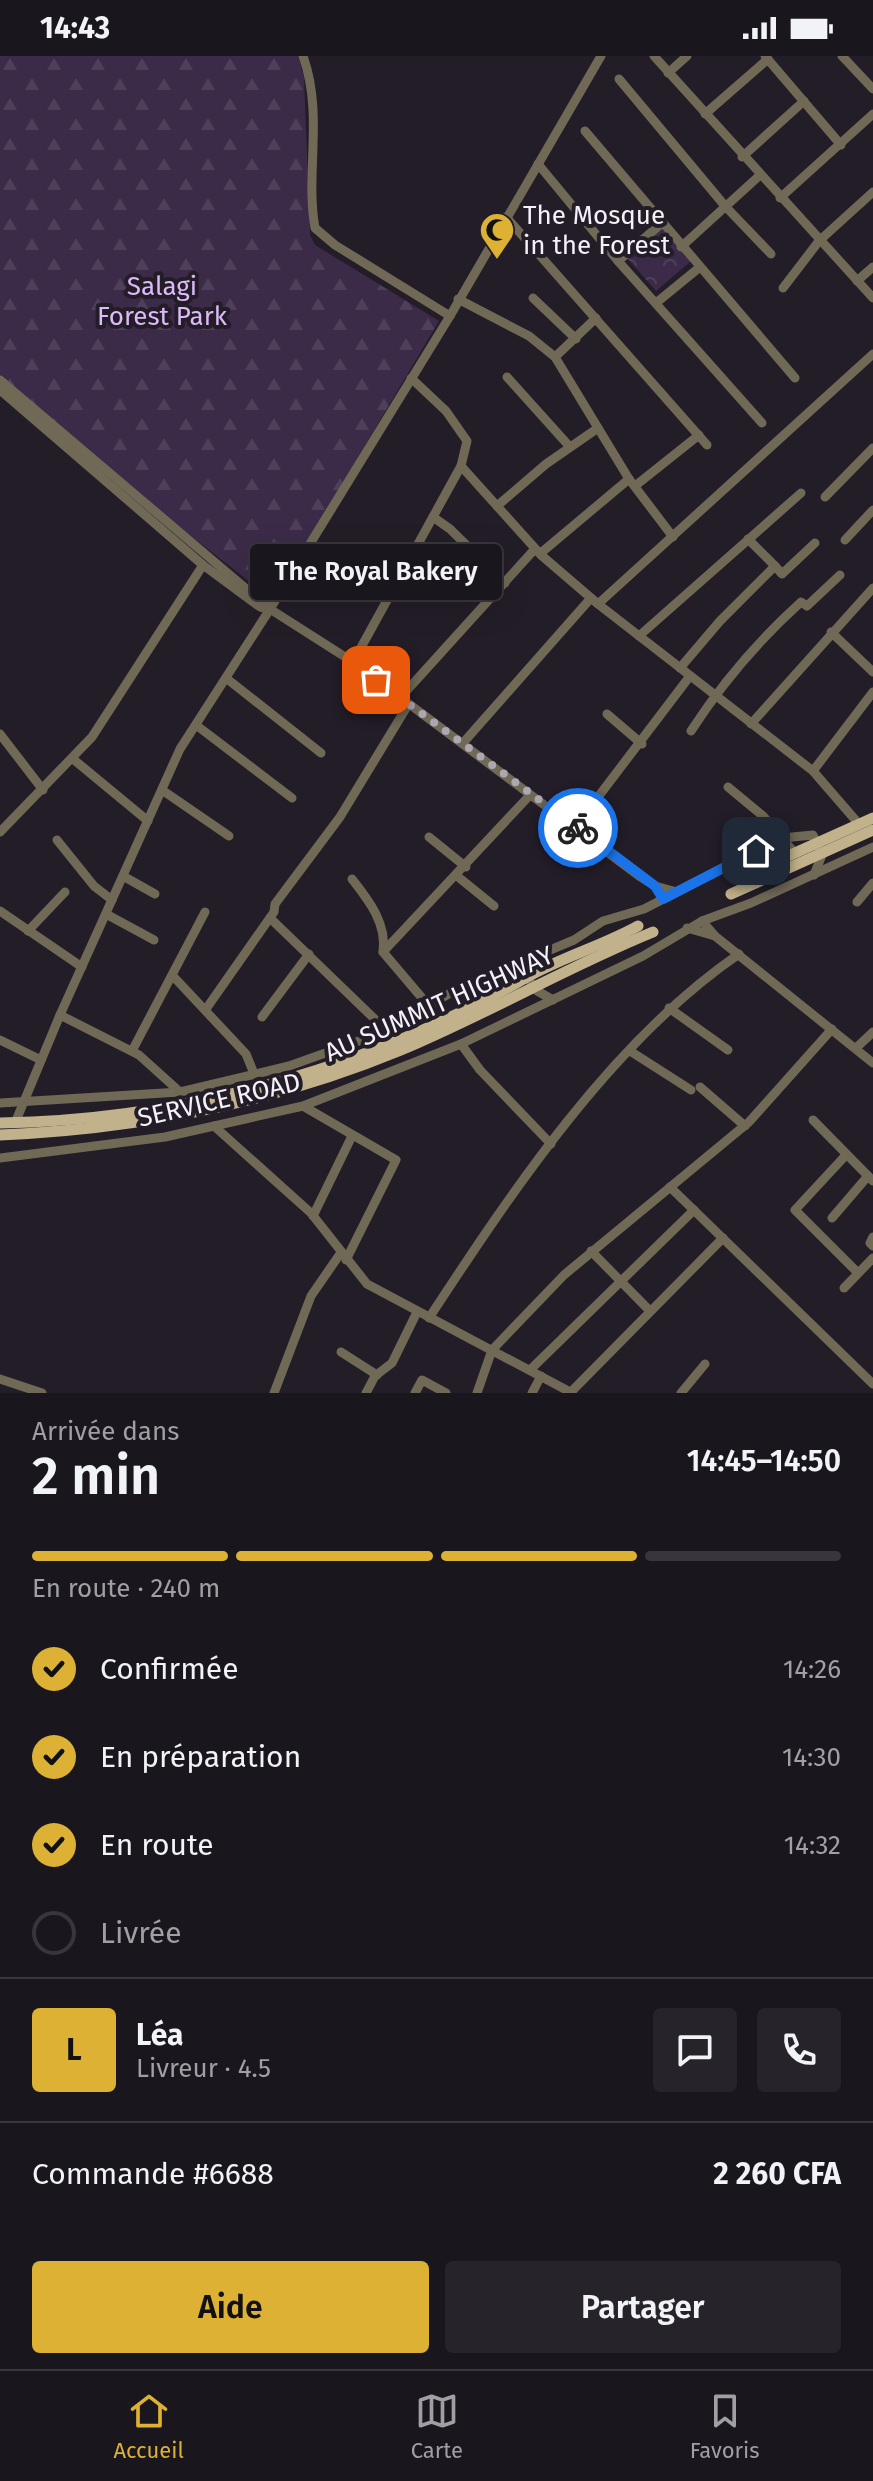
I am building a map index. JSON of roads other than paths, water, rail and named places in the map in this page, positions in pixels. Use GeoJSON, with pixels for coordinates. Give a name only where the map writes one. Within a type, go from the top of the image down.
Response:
{"type":"FeatureCollection","features":[{"type":"Feature","properties":{"kind":"main road"},"geometry":{"type":"LineString","coordinates":[[742,876],[815,841],[873,818]]}},
{"type":"Feature","properties":{"kind":"main road"},"geometry":{"type":"LineString","coordinates":[[731,894],[873,830]]}},
{"type":"Feature","properties":{"kind":"main road","name":"AU SUMMIT HIGHWAY"},"geometry":{"type":"LineString","coordinates":[[0,1123],[117,1115],[193,1103],[276,1083],[393,1042],[638,926]]}},
{"type":"Feature","properties":{"kind":"main road","name":"AU SUMMIT HIGHWAY"},"geometry":{"type":"LineString","coordinates":[[0,1135],[120,1125],[199,1113],[280,1093],[402,1050],[653,932]]}},
{"type":"Feature","properties":{"kind":"street"},"geometry":{"type":"LineString","coordinates":[[303,56],[311,88],[316,145],[315,228],[335,245],[450,316]]}},
{"type":"Feature","properties":{"kind":"street"},"geometry":{"type":"LineString","coordinates":[[15,1123],[60,1015],[162,790],[196,725],[450,316],[601,56]]}},
{"type":"Feature","properties":{"kind":"street"},"geometry":{"type":"LineString","coordinates":[[654,56],[759,176],[873,298]]}},
{"type":"Feature","properties":{"kind":"street"},"geometry":{"type":"LineString","coordinates":[[668,73],[687,56]]}},
{"type":"Feature","properties":{"kind":"street"},"geometry":{"type":"LineString","coordinates":[[842,56],[873,89]]}},
{"type":"Feature","properties":{"kind":"street"},"geometry":{"type":"LineString","coordinates":[[705,114],[766,58],[841,145]]}},
{"type":"Feature","properties":{"kind":"street"},"geometry":{"type":"LineString","coordinates":[[619,79],[725,206],[771,254]]}},
{"type":"Feature","properties":{"kind":"street"},"geometry":{"type":"LineString","coordinates":[[742,157],[804,101]]}},
{"type":"Feature","properties":{"kind":"street"},"geometry":{"type":"LineString","coordinates":[[780,198],[873,114]]}},
{"type":"Feature","properties":{"kind":"street"},"geometry":{"type":"LineString","coordinates":[[585,131],[795,378]]}},
{"type":"Feature","properties":{"kind":"street"},"geometry":{"type":"LineString","coordinates":[[538,164],[618,261],[762,423]]}},
{"type":"Feature","properties":{"kind":"street"},"geometry":{"type":"LineString","coordinates":[[681,247],[759,176]]}},
{"type":"Feature","properties":{"kind":"street"},"geometry":{"type":"LineString","coordinates":[[783,288],[819,241],[873,192]]}},
{"type":"Feature","properties":{"kind":"street"},"geometry":{"type":"LineString","coordinates":[[506,217],[707,445]]}},
{"type":"Feature","properties":{"kind":"street"},"geometry":{"type":"LineString","coordinates":[[618,261],[662,223]]}},
{"type":"Feature","properties":{"kind":"street"},"geometry":{"type":"LineString","coordinates":[[656,303],[700,267]]}},
{"type":"Feature","properties":{"kind":"street"},"geometry":{"type":"LineString","coordinates":[[857,281],[873,267]]}},
{"type":"Feature","properties":{"kind":"street"},"geometry":{"type":"LineString","coordinates":[[533,298],[576,339]]}},
{"type":"Feature","properties":{"kind":"street"},"geometry":{"type":"LineString","coordinates":[[458,299],[529,336],[555,357],[632,482],[673,537]]}},
{"type":"Feature","properties":{"kind":"street"},"geometry":{"type":"LineString","coordinates":[[555,357],[596,318]]}},
{"type":"Feature","properties":{"kind":"street"},"geometry":{"type":"LineString","coordinates":[[463,743],[595,601],[673,537],[873,354]]}},
{"type":"Feature","properties":{"kind":"street"},"geometry":{"type":"LineString","coordinates":[[507,377],[570,447]]}},
{"type":"Feature","properties":{"kind":"street"},"geometry":{"type":"LineString","coordinates":[[353,662],[461,466],[467,441],[446,411],[411,378]]}},
{"type":"Feature","properties":{"kind":"street"},"geometry":{"type":"LineString","coordinates":[[0,380],[270,609],[353,662],[576,826],[655,886],[663,899]]}},
{"type":"Feature","properties":{"kind":"street"},"geometry":{"type":"LineString","coordinates":[[0,390],[203,565],[260,607],[270,609]]}},
{"type":"Feature","properties":{"kind":"street"},"geometry":{"type":"LineString","coordinates":[[497,506],[598,428]]}},
{"type":"Feature","properties":{"kind":"street"},"geometry":{"type":"LineString","coordinates":[[206,1009],[270,918],[275,904],[340,817],[404,702],[505,583],[533,551],[542,552],[699,435]]}},
{"type":"Feature","properties":{"kind":"street"},"geometry":{"type":"LineString","coordinates":[[825,497],[873,448]]}},
{"type":"Feature","properties":{"kind":"street"},"geometry":{"type":"LineString","coordinates":[[461,466],[539,551],[595,601],[813,771],[858,823]]}},
{"type":"Feature","properties":{"kind":"street"},"geometry":{"type":"LineString","coordinates":[[639,636],[801,493]]}},
{"type":"Feature","properties":{"kind":"street"},"geometry":{"type":"LineString","coordinates":[[845,540],[873,510]]}},
{"type":"Feature","properties":{"kind":"street"},"geometry":{"type":"LineString","coordinates":[[433,517],[450,529],[505,583]]}},
{"type":"Feature","properties":{"kind":"street"},"geometry":{"type":"LineString","coordinates":[[748,539],[782,574],[815,543]]}},
{"type":"Feature","properties":{"kind":"street"},"geometry":{"type":"LineString","coordinates":[[0,832],[92,737],[203,565]]}},
{"type":"Feature","properties":{"kind":"street"},"geometry":{"type":"LineString","coordinates":[[680,668],[720,621],[775,566]]}},
{"type":"Feature","properties":{"kind":"street"},"geometry":{"type":"LineString","coordinates":[[691,731],[770,629],[801,602],[807,606],[840,575]]}},
{"type":"Feature","properties":{"kind":"street"},"geometry":{"type":"LineString","coordinates":[[751,724],[873,588]]}},
{"type":"Feature","properties":{"kind":"street"},"geometry":{"type":"LineString","coordinates":[[831,632],[873,672]]}},
{"type":"Feature","properties":{"kind":"street"},"geometry":{"type":"LineString","coordinates":[[576,826],[642,744],[690,676]]}},
{"type":"Feature","properties":{"kind":"street"},"geometry":{"type":"LineString","coordinates":[[226,678],[321,753]]}},
{"type":"Feature","properties":{"kind":"street"},"geometry":{"type":"LineString","coordinates":[[813,771],[873,692]]}},
{"type":"Feature","properties":{"kind":"street"},"geometry":{"type":"LineString","coordinates":[[607,714],[642,744]]}},
{"type":"Feature","properties":{"kind":"street"},"geometry":{"type":"LineString","coordinates":[[196,725],[292,798]]}},
{"type":"Feature","properties":{"kind":"street"},"geometry":{"type":"LineString","coordinates":[[1,739],[43,790]]}},
{"type":"Feature","properties":{"kind":"street"},"geometry":{"type":"LineString","coordinates":[[73,759],[148,821]]}},
{"type":"Feature","properties":{"kind":"street"},"geometry":{"type":"LineString","coordinates":[[728,787],[793,851]]}},
{"type":"Feature","properties":{"kind":"street"},"geometry":{"type":"LineString","coordinates":[[162,790],[229,836]]}},
{"type":"Feature","properties":{"kind":"street"},"geometry":{"type":"LineString","coordinates":[[383,952],[466,867],[530,795]]}},
{"type":"Feature","properties":{"kind":"street"},"geometry":{"type":"LineString","coordinates":[[782,838],[813,835],[822,855],[814,875]]}},
{"type":"Feature","properties":{"kind":"street"},"geometry":{"type":"LineString","coordinates":[[429,837],[466,867]]}},
{"type":"Feature","properties":{"kind":"street","name":"SERVICE ROAD"},"geometry":{"type":"LineString","coordinates":[[0,1103],[180,1092],[255,1076],[387,1031],[428,1005],[574,940],[603,921],[663,899],[782,838]]}},
{"type":"Feature","properties":{"kind":"street"},"geometry":{"type":"LineString","coordinates":[[57,840],[94,886],[112,900]]}},
{"type":"Feature","properties":{"kind":"street","name":"SERVICE ROAD"},"geometry":{"type":"LineString","coordinates":[[0,1158],[102,1147],[303,1106],[461,1044],[643,956],[687,928],[873,847]]}},
{"type":"Feature","properties":{"kind":"street"},"geometry":{"type":"LineString","coordinates":[[123,876],[155,894]]}},
{"type":"Feature","properties":{"kind":"street"},"geometry":{"type":"LineString","coordinates":[[457,876],[494,906]]}},
{"type":"Feature","properties":{"kind":"street"},"geometry":{"type":"LineString","coordinates":[[352,879],[366,896],[386,933],[383,952],[428,1005]]}},
{"type":"Feature","properties":{"kind":"street"},"geometry":{"type":"LineString","coordinates":[[857,902],[873,883]]}},
{"type":"Feature","properties":{"kind":"street"},"geometry":{"type":"LineString","coordinates":[[655,886],[677,892]]}},
{"type":"Feature","properties":{"kind":"street"},"geometry":{"type":"LineString","coordinates":[[28,931],[65,892]]}},
{"type":"Feature","properties":{"kind":"street"},"geometry":{"type":"LineString","coordinates":[[0,911],[82,967]]}},
{"type":"Feature","properties":{"kind":"street"},"geometry":{"type":"LineString","coordinates":[[132,1051],[205,912]]}},
{"type":"Feature","properties":{"kind":"street"},"geometry":{"type":"LineString","coordinates":[[106,914],[154,940]]}},
{"type":"Feature","properties":{"kind":"street"},"geometry":{"type":"LineString","coordinates":[[270,918],[387,1031]]}},
{"type":"Feature","properties":{"kind":"street"},"geometry":{"type":"LineString","coordinates":[[702,921],[715,936],[873,1063]]}},
{"type":"Feature","properties":{"kind":"street"},"geometry":{"type":"LineString","coordinates":[[687,928],[715,936]]}},
{"type":"Feature","properties":{"kind":"street"},"geometry":{"type":"LineString","coordinates":[[262,1017],[309,954]]}},
{"type":"Feature","properties":{"kind":"street"},"geometry":{"type":"LineString","coordinates":[[537,954],[525,971],[534,989],[553,1000]]}},
{"type":"Feature","properties":{"kind":"street"},"geometry":{"type":"LineString","coordinates":[[429,1318],[521,1180],[630,1051],[669,1008],[739,954]]}},
{"type":"Feature","properties":{"kind":"street"},"geometry":{"type":"LineString","coordinates":[[172,975],[246,1054],[255,1076]]}},
{"type":"Feature","properties":{"kind":"street"},"geometry":{"type":"LineString","coordinates":[[669,1008],[728,1050]]}},
{"type":"Feature","properties":{"kind":"street"},"geometry":{"type":"LineString","coordinates":[[60,1015],[132,1051],[180,1092]]}},
{"type":"Feature","properties":{"kind":"street"},"geometry":{"type":"LineString","coordinates":[[477,1393],[492,1350],[591,1251],[745,1126],[832,1029]]}},
{"type":"Feature","properties":{"kind":"street"},"geometry":{"type":"LineString","coordinates":[[856,1048],[873,1032]]}},
{"type":"Feature","properties":{"kind":"street"},"geometry":{"type":"LineString","coordinates":[[0,1040],[41,1060]]}},
{"type":"Feature","properties":{"kind":"street"},"geometry":{"type":"LineString","coordinates":[[461,1044],[480,1070],[551,1144]]}},
{"type":"Feature","properties":{"kind":"street"},"geometry":{"type":"LineString","coordinates":[[630,1051],[696,1088],[745,1126]]}},
{"type":"Feature","properties":{"kind":"street"},"geometry":{"type":"LineString","coordinates":[[274,1393],[311,1296],[343,1257],[396,1160],[303,1106]]}},
{"type":"Feature","properties":{"kind":"street"},"geometry":{"type":"LineString","coordinates":[[813,1120],[869,1177]]}},
{"type":"Feature","properties":{"kind":"street"},"geometry":{"type":"LineString","coordinates":[[214,1126],[313,1216],[367,1284],[572,1392],[649,1310],[723,1238]]}},
{"type":"Feature","properties":{"kind":"street"},"geometry":{"type":"LineString","coordinates":[[313,1216],[352,1136]]}},
{"type":"Feature","properties":{"kind":"street"},"geometry":{"type":"LineString","coordinates":[[846,1155],[795,1210],[858,1273]]}},
{"type":"Feature","properties":{"kind":"street"},"geometry":{"type":"LineString","coordinates":[[832,1218],[869,1177],[873,1165]]}},
{"type":"Feature","properties":{"kind":"street"},"geometry":{"type":"LineString","coordinates":[[670,1187],[873,1384]]}},
{"type":"Feature","properties":{"kind":"street"},"geometry":{"type":"LineString","coordinates":[[530,1370],[694,1210]]}},
{"type":"Feature","properties":{"kind":"street"},"geometry":{"type":"LineString","coordinates":[[873,1237],[870,1243],[873,1246]]}},
{"type":"Feature","properties":{"kind":"street"},"geometry":{"type":"LineString","coordinates":[[591,1251],[649,1310]]}},
{"type":"Feature","properties":{"kind":"street"},"geometry":{"type":"LineString","coordinates":[[844,1288],[873,1258]]}},
{"type":"Feature","properties":{"kind":"street"},"geometry":{"type":"LineString","coordinates":[[366,1393],[377,1375],[392,1363],[417,1312]]}},
{"type":"Feature","properties":{"kind":"street"},"geometry":{"type":"LineString","coordinates":[[341,1352],[377,1375]]}},
{"type":"Feature","properties":{"kind":"street"},"geometry":{"type":"LineString","coordinates":[[681,1393],[705,1364]]}},
{"type":"Feature","properties":{"kind":"street"},"geometry":{"type":"LineString","coordinates":[[532,1393],[541,1376]]}},
{"type":"Feature","properties":{"kind":"street"},"geometry":{"type":"LineString","coordinates":[[0,1379],[39,1393]]}},
{"type":"Feature","properties":{"kind":"street"},"geometry":{"type":"LineString","coordinates":[[415,1393],[422,1380],[446,1393]]}},
{"type":"Feature","properties":{"kind":"place","name":"The Mosque in the Forest"},"geometry":{"type":"Point","coordinates":[497,261]}},
{"type":"Feature","properties":{"kind":"place","name":"The Royal Bakery"},"geometry":{"type":"Point","coordinates":[376,680]}},
{"type":"Feature","properties":{"kind":"park label","name":"Salagi Forest Park"},"geometry":{"type":"Point","coordinates":[162,301]}}]}
